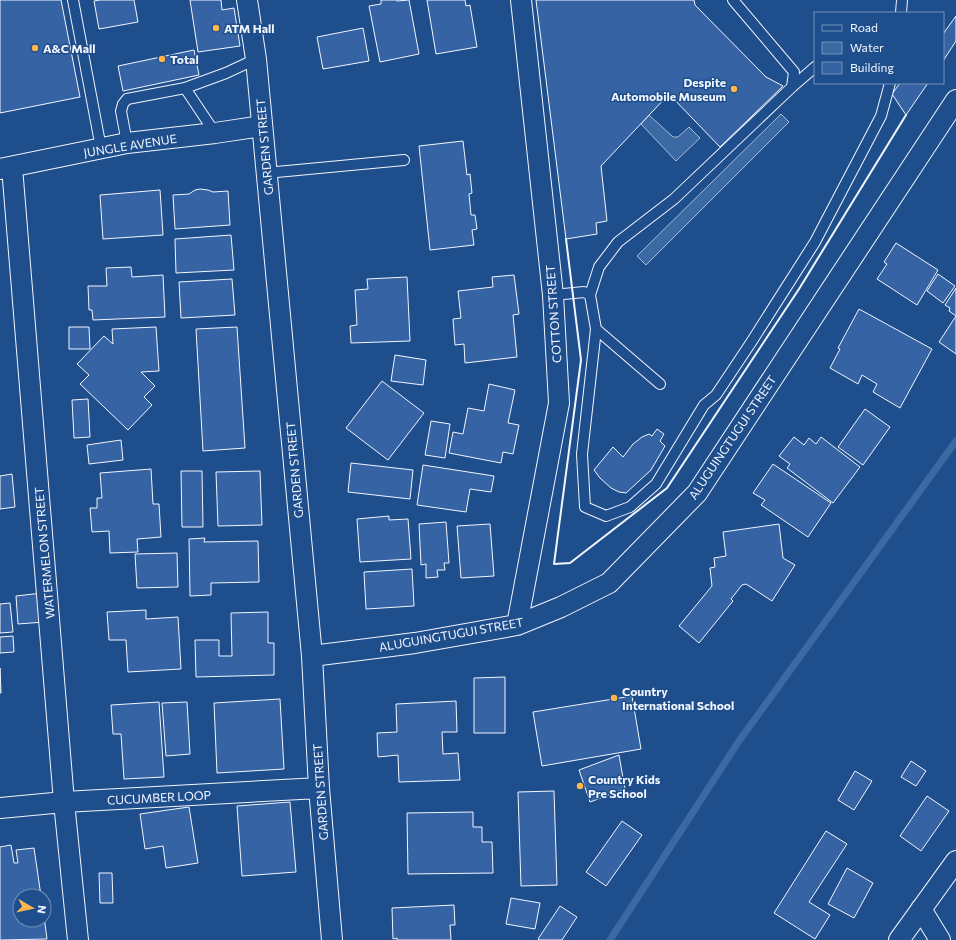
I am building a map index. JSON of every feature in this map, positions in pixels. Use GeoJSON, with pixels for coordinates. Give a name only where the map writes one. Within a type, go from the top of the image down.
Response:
{"type":"FeatureCollection","features":[{"type":"Feature","properties":{"kind":"street","name":"GARDEN STREET"},"geometry":{"type":"LineString","coordinates":[[246,0],[256,59],[312,656],[319,788],[332,940]]}},
{"type":"Feature","properties":{"kind":"street","name":"COTTON STREET"},"geometry":{"type":"LineString","coordinates":[[517,625],[559,403],[553,294],[521,0]]}},
{"type":"Feature","properties":{"kind":"street","name":"ALUGUINGTUGUI STREET"},"geometry":{"type":"LineString","coordinates":[[312,656],[415,643],[517,625],[561,607],[609,583],[697,493],[956,100]]}},
{"type":"Feature","properties":{"kind":"street","name":"JUNGLE AVENUE"},"geometry":{"type":"LineString","coordinates":[[6,168],[126,143],[262,126]]}},
{"type":"Feature","properties":{"kind":"street","name":"WATERMELON STREET"},"geometry":{"type":"LineString","coordinates":[[6,168],[78,940]]}},
{"type":"Feature","properties":{"kind":"street","name":"CUCUMBER LOOP"},"geometry":{"type":"LineString","coordinates":[[0,808],[64,802],[319,788]]}},
{"type":"Feature","properties":{"kind":"street"},"geometry":{"type":"LineString","coordinates":[[899,940],[956,861]]}},
{"type":"Feature","properties":{"kind":"street"},"geometry":{"type":"LineString","coordinates":[[921,908],[940,940]]}},
{"type":"Feature","properties":{"kind":"lane"},"geometry":{"type":"LineString","coordinates":[[73,0],[101,148]]}},
{"type":"Feature","properties":{"kind":"lane"},"geometry":{"type":"LineString","coordinates":[[733,0],[794,72],[792,87]]}},
{"type":"Feature","properties":{"kind":"lane"},"geometry":{"type":"LineString","coordinates":[[901,12],[902,0]]}},
{"type":"Feature","properties":{"kind":"lane"},"geometry":{"type":"LineString","coordinates":[[126,143],[121,111],[123,104],[127,99],[185,88],[226,73],[256,59]]}},
{"type":"Feature","properties":{"kind":"lane"},"geometry":{"type":"LineString","coordinates":[[814,68],[674,199],[618,242],[599,266],[590,295],[596,328],[582,454],[585,507],[606,516],[630,507],[656,484],[704,405],[716,395],[752,342],[815,242],[881,116],[890,84]]}},
{"type":"Feature","properties":{"kind":"lane"},"geometry":{"type":"LineString","coordinates":[[185,88],[215,133]]}},
{"type":"Feature","properties":{"kind":"lane"},"geometry":{"type":"LineString","coordinates":[[266,173],[404,160]]}},
{"type":"Feature","properties":{"kind":"lane"},"geometry":{"type":"LineString","coordinates":[[553,294],[584,292],[590,295]]}},
{"type":"Feature","properties":{"kind":"lane"},"geometry":{"type":"LineString","coordinates":[[596,328],[660,384]]}},
{"type":"Feature","properties":{"kind":"water"},"geometry":{"type":"Polygon","coordinates":[[[781,114],[789,122],[646,265],[637,256],[781,114]]]}},
{"type":"Feature","properties":{"kind":"water"},"geometry":{"type":"Polygon","coordinates":[[[649,115],[673,137],[678,137],[689,127],[700,138],[676,161],[641,124],[649,115]]]}},
{"type":"Feature","properties":{"kind":"building","name":"A&C Mall"},"geometry":{"type":"Polygon","coordinates":[[[0,0],[61,0],[80,97],[0,113],[0,0]]]}},
{"type":"Feature","properties":{"kind":"building"},"geometry":{"type":"Polygon","coordinates":[[[134,0],[138,22],[99,29],[94,1],[134,0]]]}},
{"type":"Feature","properties":{"kind":"building","name":"ATM Hall"},"geometry":{"type":"Polygon","coordinates":[[[190,0],[221,0],[222,10],[234,8],[240,46],[198,52],[190,0]]]}},
{"type":"Feature","properties":{"kind":"building"},"geometry":{"type":"Polygon","coordinates":[[[381,0],[409,0],[419,54],[380,62],[369,6],[381,4],[381,0]]]}},
{"type":"Feature","properties":{"kind":"building"},"geometry":{"type":"Polygon","coordinates":[[[427,0],[465,0],[466,6],[470,5],[477,47],[436,54],[427,0]]]}},
{"type":"Feature","properties":{"kind":"building"},"geometry":{"type":"Polygon","coordinates":[[[536,0],[694,0],[695,5],[766,77],[783,86],[720,147],[669,94],[601,166],[607,221],[596,223],[597,234],[566,239],[536,0]]]}},
{"type":"Feature","properties":{"kind":"building"},"geometry":{"type":"Polygon","coordinates":[[[956,16],[956,41],[944,59],[944,33],[956,16]]]}},
{"type":"Feature","properties":{"kind":"building"},"geometry":{"type":"Polygon","coordinates":[[[363,28],[369,61],[323,69],[317,37],[363,28]]]}},
{"type":"Feature","properties":{"kind":"building"},"geometry":{"type":"Polygon","coordinates":[[[194,50],[199,75],[123,91],[118,66],[194,50]]]}},
{"type":"Feature","properties":{"kind":"building"},"geometry":{"type":"Polygon","coordinates":[[[899,84],[927,84],[906,115],[892,94],[899,84]]]}},
{"type":"Feature","properties":{"kind":"building"},"geometry":{"type":"Polygon","coordinates":[[[463,141],[467,175],[470,174],[472,193],[469,194],[471,215],[475,215],[477,229],[472,230],[474,245],[430,250],[419,146],[463,141]]]}},
{"type":"Feature","properties":{"kind":"building"},"geometry":{"type":"Polygon","coordinates":[[[200,189],[213,192],[228,191],[230,225],[175,229],[173,195],[189,194],[200,189]]]}},
{"type":"Feature","properties":{"kind":"building"},"geometry":{"type":"Polygon","coordinates":[[[160,190],[163,235],[103,239],[100,195],[160,190]]]}},
{"type":"Feature","properties":{"kind":"building"},"geometry":{"type":"Polygon","coordinates":[[[231,235],[234,270],[176,273],[175,239],[231,235]]]}},
{"type":"Feature","properties":{"kind":"building"},"geometry":{"type":"Polygon","coordinates":[[[896,243],[938,270],[917,305],[877,279],[887,264],[884,262],[896,243]]]}},
{"type":"Feature","properties":{"kind":"building"},"geometry":{"type":"Polygon","coordinates":[[[131,267],[132,277],[163,275],[165,317],[93,320],[92,310],[89,310],[88,286],[107,286],[106,268],[131,267]]]}},
{"type":"Feature","properties":{"kind":"building"},"geometry":{"type":"Polygon","coordinates":[[[938,274],[955,286],[943,303],[927,291],[938,274]]]}},
{"type":"Feature","properties":{"kind":"building"},"geometry":{"type":"Polygon","coordinates":[[[514,275],[519,314],[513,315],[517,357],[465,363],[464,344],[455,345],[453,319],[461,318],[458,291],[493,287],[492,277],[514,275]]]}},
{"type":"Feature","properties":{"kind":"building"},"geometry":{"type":"Polygon","coordinates":[[[407,277],[410,341],[351,343],[350,326],[357,325],[355,290],[368,289],[367,279],[407,277]]]}},
{"type":"Feature","properties":{"kind":"building"},"geometry":{"type":"Polygon","coordinates":[[[232,279],[235,315],[181,318],[179,282],[232,279]]]}},
{"type":"Feature","properties":{"kind":"building"},"geometry":{"type":"Polygon","coordinates":[[[956,288],[956,316],[949,311],[950,308],[945,305],[956,288]]]}},
{"type":"Feature","properties":{"kind":"building"},"geometry":{"type":"Polygon","coordinates":[[[859,309],[932,349],[900,408],[873,392],[877,384],[862,375],[858,384],[830,368],[840,349],[838,348],[859,309]]]}},
{"type":"Feature","properties":{"kind":"building"},"geometry":{"type":"Polygon","coordinates":[[[956,316],[956,354],[939,342],[956,316]]]}},
{"type":"Feature","properties":{"kind":"building"},"geometry":{"type":"Polygon","coordinates":[[[69,327],[89,327],[90,349],[69,349],[69,327]]]}},
{"type":"Feature","properties":{"kind":"building"},"geometry":{"type":"Polygon","coordinates":[[[156,327],[159,371],[141,372],[155,386],[144,397],[152,405],[128,430],[80,384],[89,375],[77,364],[104,336],[113,344],[112,329],[156,327]]]}},
{"type":"Feature","properties":{"kind":"building"},"geometry":{"type":"Polygon","coordinates":[[[237,327],[245,448],[203,451],[196,329],[237,327]]]}},
{"type":"Feature","properties":{"kind":"building"},"geometry":{"type":"Polygon","coordinates":[[[395,355],[426,360],[423,385],[391,381],[395,355]]]}},
{"type":"Feature","properties":{"kind":"building"},"geometry":{"type":"Polygon","coordinates":[[[382,381],[424,413],[388,460],[346,428],[382,381]]]}},
{"type":"Feature","properties":{"kind":"building"},"geometry":{"type":"Polygon","coordinates":[[[489,384],[515,390],[508,423],[519,425],[513,454],[503,452],[501,463],[449,453],[453,432],[463,434],[468,408],[484,411],[489,384]]]}},
{"type":"Feature","properties":{"kind":"building"},"geometry":{"type":"Polygon","coordinates":[[[88,399],[90,437],[74,438],[72,400],[88,399]]]}},
{"type":"Feature","properties":{"kind":"building"},"geometry":{"type":"Polygon","coordinates":[[[865,409],[890,427],[863,465],[838,447],[865,409]]]}},
{"type":"Feature","properties":{"kind":"building"},"geometry":{"type":"Polygon","coordinates":[[[431,421],[450,424],[445,458],[425,455],[431,421]]]}},
{"type":"Feature","properties":{"kind":"building"},"geometry":{"type":"Polygon","coordinates":[[[657,429],[664,434],[660,441],[665,446],[651,470],[626,493],[619,492],[611,488],[594,470],[613,447],[623,457],[633,444],[649,434],[652,436],[657,429]]]}},
{"type":"Feature","properties":{"kind":"building"},"geometry":{"type":"Polygon","coordinates":[[[794,437],[804,445],[809,438],[816,444],[821,437],[860,467],[833,503],[787,468],[790,464],[779,456],[794,437]]]}},
{"type":"Feature","properties":{"kind":"building"},"geometry":{"type":"Polygon","coordinates":[[[121,440],[123,460],[89,464],[87,445],[121,440]]]}},
{"type":"Feature","properties":{"kind":"building"},"geometry":{"type":"Polygon","coordinates":[[[351,463],[413,470],[410,499],[348,492],[351,463]]]}},
{"type":"Feature","properties":{"kind":"building"},"geometry":{"type":"Polygon","coordinates":[[[773,464],[831,503],[808,537],[761,505],[765,500],[753,493],[773,464]]]}},
{"type":"Feature","properties":{"kind":"building"},"geometry":{"type":"Polygon","coordinates":[[[423,465],[494,476],[491,492],[470,489],[466,512],[417,505],[423,465]]]}},
{"type":"Feature","properties":{"kind":"building"},"geometry":{"type":"Polygon","coordinates":[[[151,469],[153,504],[159,504],[161,537],[137,539],[138,552],[110,553],[109,531],[92,532],[90,508],[97,508],[97,498],[102,498],[100,473],[151,469]]]}},
{"type":"Feature","properties":{"kind":"building"},"geometry":{"type":"Polygon","coordinates":[[[181,471],[202,471],[203,527],[182,527],[181,471]]]}},
{"type":"Feature","properties":{"kind":"building"},"geometry":{"type":"Polygon","coordinates":[[[260,471],[262,525],[218,526],[216,472],[260,471]]]}},
{"type":"Feature","properties":{"kind":"building"},"geometry":{"type":"Polygon","coordinates":[[[12,474],[15,507],[0,509],[0,476],[12,474]]]}},
{"type":"Feature","properties":{"kind":"building"},"geometry":{"type":"Polygon","coordinates":[[[389,516],[389,520],[408,519],[411,559],[360,562],[357,519],[389,516]]]}},
{"type":"Feature","properties":{"kind":"building"},"geometry":{"type":"Polygon","coordinates":[[[446,522],[449,563],[444,563],[445,570],[437,570],[438,577],[426,578],[426,564],[421,565],[419,524],[446,522]]]}},
{"type":"Feature","properties":{"kind":"building"},"geometry":{"type":"Polygon","coordinates":[[[490,524],[494,576],[461,578],[457,526],[490,524]]]}},
{"type":"Feature","properties":{"kind":"building"},"geometry":{"type":"Polygon","coordinates":[[[779,524],[783,558],[795,565],[772,601],[746,584],[742,585],[731,599],[733,601],[699,643],[679,626],[712,586],[710,568],[715,567],[714,558],[726,556],[723,532],[779,524]]]}},
{"type":"Feature","properties":{"kind":"building"},"geometry":{"type":"Polygon","coordinates":[[[205,538],[204,542],[258,541],[259,582],[211,583],[211,595],[190,596],[189,539],[205,538]]]}},
{"type":"Feature","properties":{"kind":"building"},"geometry":{"type":"Polygon","coordinates":[[[177,553],[178,587],[137,588],[135,554],[177,553]]]}},
{"type":"Feature","properties":{"kind":"building"},"geometry":{"type":"Polygon","coordinates":[[[412,569],[414,606],[366,609],[364,572],[412,569]]]}},
{"type":"Feature","properties":{"kind":"building"},"geometry":{"type":"Polygon","coordinates":[[[42,593],[44,622],[18,624],[16,596],[42,593]]]}},
{"type":"Feature","properties":{"kind":"building"},"geometry":{"type":"Polygon","coordinates":[[[10,603],[13,632],[0,633],[0,604],[10,603]]]}},
{"type":"Feature","properties":{"kind":"building"},"geometry":{"type":"Polygon","coordinates":[[[146,610],[146,619],[178,617],[181,669],[128,672],[126,640],[109,640],[107,612],[146,610]]]}},
{"type":"Feature","properties":{"kind":"building"},"geometry":{"type":"Polygon","coordinates":[[[268,612],[268,643],[274,643],[274,675],[196,677],[195,640],[219,640],[219,656],[232,656],[231,613],[268,612]]]}},
{"type":"Feature","properties":{"kind":"building"},"geometry":{"type":"Polygon","coordinates":[[[13,636],[14,652],[0,653],[0,637],[13,636]]]}},
{"type":"Feature","properties":{"kind":"building"},"geometry":{"type":"Polygon","coordinates":[[[0,668],[1,693],[0,693],[0,668]]]}},
{"type":"Feature","properties":{"kind":"building"},"geometry":{"type":"Polygon","coordinates":[[[505,677],[505,733],[474,733],[474,678],[505,677]]]}},
{"type":"Feature","properties":{"kind":"building"},"geometry":{"type":"Polygon","coordinates":[[[632,696],[641,749],[542,766],[533,712],[632,696]]]}},
{"type":"Feature","properties":{"kind":"building"},"geometry":{"type":"Polygon","coordinates":[[[280,699],[284,769],[217,773],[214,703],[280,699]]]}},
{"type":"Feature","properties":{"kind":"building"},"geometry":{"type":"Polygon","coordinates":[[[456,701],[457,732],[442,732],[443,754],[458,753],[460,780],[399,782],[398,755],[378,757],[377,733],[397,732],[396,704],[456,701]]]}},
{"type":"Feature","properties":{"kind":"building"},"geometry":{"type":"Polygon","coordinates":[[[159,702],[164,777],[124,779],[121,734],[113,734],[111,705],[159,702]]]}},
{"type":"Feature","properties":{"kind":"building"},"geometry":{"type":"Polygon","coordinates":[[[187,702],[190,754],[166,756],[162,703],[187,702]]]}},
{"type":"Feature","properties":{"kind":"building"},"geometry":{"type":"Polygon","coordinates":[[[619,755],[625,789],[590,802],[579,770],[619,755]]]}},
{"type":"Feature","properties":{"kind":"building"},"geometry":{"type":"Polygon","coordinates":[[[911,761],[926,771],[916,786],[901,777],[911,761]]]}},
{"type":"Feature","properties":{"kind":"building"},"geometry":{"type":"Polygon","coordinates":[[[855,771],[872,781],[854,810],[838,800],[855,771]]]}},
{"type":"Feature","properties":{"kind":"building"},"geometry":{"type":"Polygon","coordinates":[[[554,791],[557,885],[521,886],[518,792],[554,791]]]}},
{"type":"Feature","properties":{"kind":"building"},"geometry":{"type":"Polygon","coordinates":[[[927,796],[949,811],[921,851],[900,836],[927,796]]]}},
{"type":"Feature","properties":{"kind":"building"},"geometry":{"type":"Polygon","coordinates":[[[290,802],[296,872],[242,876],[237,806],[290,802]]]}},
{"type":"Feature","properties":{"kind":"building"},"geometry":{"type":"Polygon","coordinates":[[[189,807],[198,863],[166,868],[163,846],[145,849],[140,814],[189,807]]]}},
{"type":"Feature","properties":{"kind":"building"},"geometry":{"type":"Polygon","coordinates":[[[473,812],[473,827],[482,827],[482,842],[492,842],[493,873],[408,874],[407,813],[473,812]]]}},
{"type":"Feature","properties":{"kind":"building"},"geometry":{"type":"Polygon","coordinates":[[[622,821],[642,835],[606,886],[586,872],[622,821]]]}},
{"type":"Feature","properties":{"kind":"building"},"geometry":{"type":"Polygon","coordinates":[[[826,831],[847,844],[809,902],[830,915],[815,939],[774,913],[826,831]]]}},
{"type":"Feature","properties":{"kind":"building"},"geometry":{"type":"Polygon","coordinates":[[[11,845],[14,863],[18,863],[16,850],[34,848],[40,888],[12,888],[12,928],[46,928],[47,939],[0,940],[0,847],[11,845]]]}},
{"type":"Feature","properties":{"kind":"building"},"geometry":{"type":"Polygon","coordinates":[[[847,868],[873,883],[854,918],[828,904],[847,868]]]}},
{"type":"Feature","properties":{"kind":"building"},"geometry":{"type":"Polygon","coordinates":[[[99,873],[112,873],[113,903],[100,903],[99,873]]]}},
{"type":"Feature","properties":{"kind":"building"},"geometry":{"type":"Polygon","coordinates":[[[511,898],[540,903],[535,929],[506,924],[511,898]]]}},
{"type":"Feature","properties":{"kind":"building"},"geometry":{"type":"Polygon","coordinates":[[[454,905],[455,925],[450,925],[451,940],[393,939],[392,908],[454,905]]]}},
{"type":"Feature","properties":{"kind":"building"},"geometry":{"type":"Polygon","coordinates":[[[560,906],[577,917],[562,940],[539,940],[538,939],[560,906]]]}},
{"type":"Feature","properties":{"kind":"waterway"},"geometry":{"type":"LineString","coordinates":[[610,940],[739,741],[956,441]]}},
{"type":"Feature","properties":{"kind":"wall"},"geometry":{"type":"LineString","coordinates":[[566,239],[581,360],[554,564],[570,563],[667,488],[799,289],[906,115]]}},
{"type":"Feature","properties":{"kind":"place","name":"ATM Hall"},"geometry":{"type":"Point","coordinates":[216,28]}},
{"type":"Feature","properties":{"kind":"place","name":"A&C Mall"},"geometry":{"type":"Point","coordinates":[35,48]}},
{"type":"Feature","properties":{"kind":"place","name":"Total"},"geometry":{"type":"Point","coordinates":[162,59]}},
{"type":"Feature","properties":{"kind":"place","name":"Despite Automobile Museum"},"geometry":{"type":"Point","coordinates":[734,89]}},
{"type":"Feature","properties":{"kind":"place","name":"Country International School"},"geometry":{"type":"Point","coordinates":[614,698]}},
{"type":"Feature","properties":{"kind":"place","name":"Country Kids Pre School"},"geometry":{"type":"Point","coordinates":[580,786]}}]}
